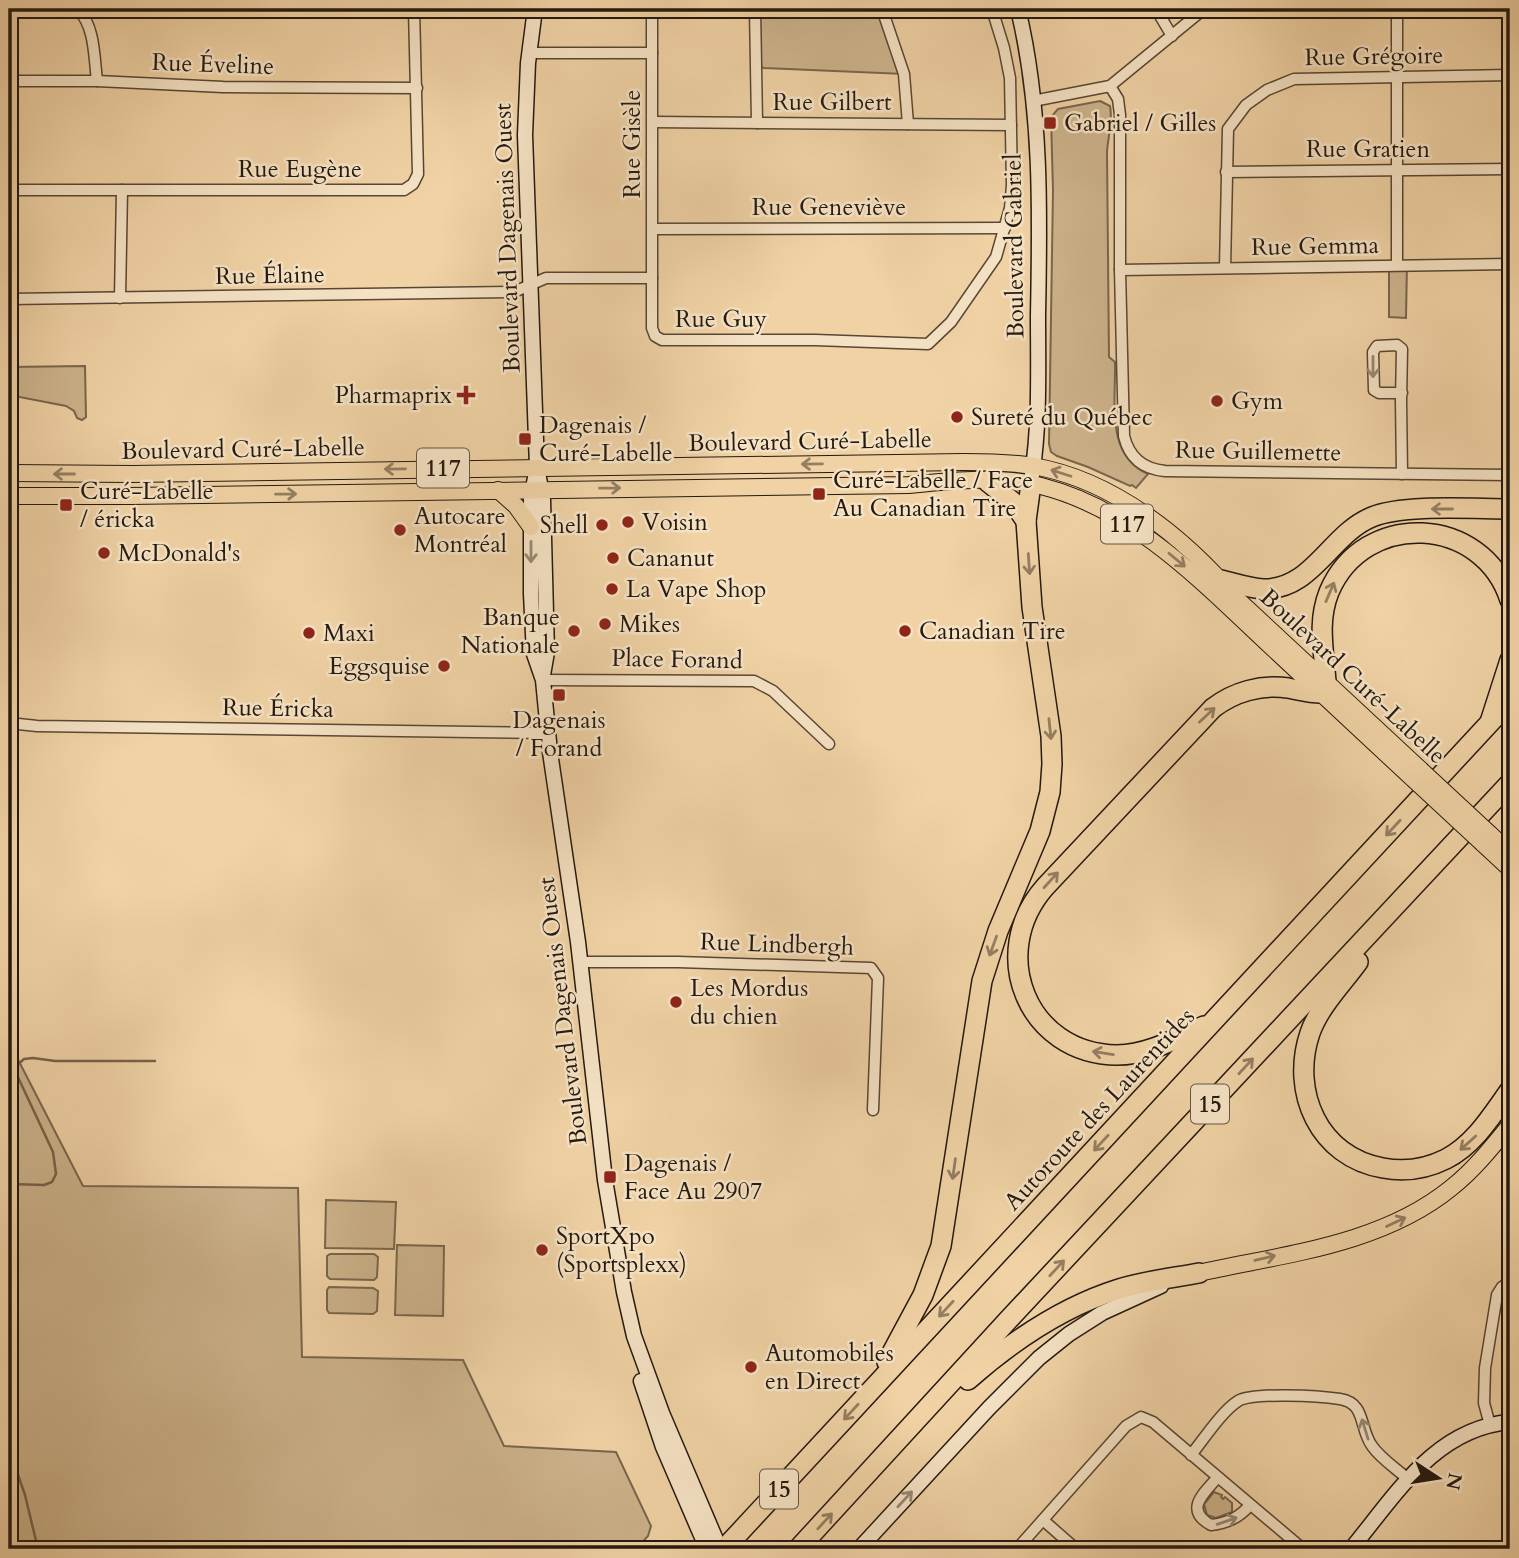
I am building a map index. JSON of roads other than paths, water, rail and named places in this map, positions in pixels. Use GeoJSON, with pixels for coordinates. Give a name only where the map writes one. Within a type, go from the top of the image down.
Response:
{"type":"FeatureCollection","features":[{"type":"Feature","properties":{"kind":"highway"},"geometry":{"type":"LineString","coordinates":[[874,1386],[917,1306],[937,1260],[947,1220],[982,981],[998,931],[1040,831],[1050,792],[1051,736],[1032,607],[1026,521],[1032,475]]}},
{"type":"Feature","properties":{"kind":"highway"},"geometry":{"type":"LineString","coordinates":[[988,482],[1013,502],[1026,521]]}},
{"type":"Feature","properties":{"kind":"highway"},"geometry":{"type":"LineString","coordinates":[[1221,580],[1262,589],[1287,585],[1308,572],[1353,528],[1383,513],[1510,509]]}},
{"type":"Feature","properties":{"kind":"highway"},"geometry":{"type":"LineString","coordinates":[[1214,1021],[1152,1049],[1126,1055],[1098,1053],[1069,1043],[1055,1034],[1038,1017],[1021,985],[1017,955],[1023,923],[1032,904],[1213,708],[1233,696],[1262,688],[1282,688],[1307,693],[1324,687],[1321,628],[1328,593],[1347,564],[1361,551],[1399,534],[1421,532],[1458,540],[1478,552],[1489,563],[1502,581],[1510,600]]}},
{"type":"Feature","properties":{"kind":"highway"},"geometry":{"type":"LineString","coordinates":[[1489,724],[1510,660]]}},
{"type":"Feature","properties":{"kind":"highway","name":"Autoroute des Laurentides"},"geometry":{"type":"LineString","coordinates":[[714,1545],[874,1386],[1510,701]]}},
{"type":"Feature","properties":{"kind":"highway","name":"15"},"geometry":{"type":"LineString","coordinates":[[798,1549],[1510,783]]}},
{"type":"Feature","properties":{"kind":"highway"},"geometry":{"type":"LineString","coordinates":[[1411,890],[1313,1026],[1307,1042],[1303,1070],[1304,1089],[1310,1110],[1328,1139],[1342,1151],[1375,1166],[1407,1170],[1438,1163],[1463,1148],[1477,1135],[1510,1090]]}},
{"type":"Feature","properties":{"kind":"highway"},"geometry":{"type":"LineString","coordinates":[[889,1452],[985,1365],[1044,1323],[1084,1302],[1122,1288],[1199,1273]]}},
{"type":"Feature","properties":{"kind":"main road","name":"Boulevard Dagenais Ouest"},"geometry":{"type":"LineString","coordinates":[[535,9],[529,53],[525,135],[537,467],[537,489],[531,527],[534,654],[542,680],[580,962],[605,1180],[634,1336],[637,1368],[671,1465],[714,1545]]}},
{"type":"Feature","properties":{"kind":"main road","name":"Boulevard Gabriel"},"geometry":{"type":"LineString","coordinates":[[1018,9],[1033,101],[1039,236],[1037,439],[1032,475]]}},
{"type":"Feature","properties":{"kind":"main road","name":"Boulevard Curé-Labelle"},"geometry":{"type":"LineString","coordinates":[[9,473],[132,474],[1009,463],[1032,475],[1046,487],[1114,516],[1150,538],[1324,687]]}},
{"type":"Feature","properties":{"kind":"main road","name":"Boulevard Curé-Labelle"},"geometry":{"type":"LineString","coordinates":[[9,496],[909,485],[988,482],[1032,475],[1083,480],[1127,502],[1159,525],[1221,580],[1324,687],[1486,838],[1510,869]]}},
{"type":"Feature","properties":{"kind":"main road","name":"Boulevard Dagenais Ouest"},"geometry":{"type":"LineString","coordinates":[[537,489],[544,499],[547,652],[542,680]]}},
{"type":"Feature","properties":{"kind":"main road"},"geometry":{"type":"LineString","coordinates":[[498,490],[516,506],[531,527]]}},
{"type":"Feature","properties":{"kind":"main road","name":"Boulevard Curé-Labelle"},"geometry":{"type":"LineString","coordinates":[[1486,838],[1510,853]]}},
{"type":"Feature","properties":{"kind":"main road"},"geometry":{"type":"LineString","coordinates":[[859,1549],[1013,1384],[1059,1342],[1125,1301],[1199,1273],[1352,1238],[1397,1222],[1452,1187],[1473,1168],[1510,1125]]}},
{"type":"Feature","properties":{"kind":"main road"},"geometry":{"type":"LineString","coordinates":[[1351,1549],[1429,1457],[1472,1430],[1510,1422]]}},
{"type":"Feature","properties":{"kind":"street"},"geometry":{"type":"LineString","coordinates":[[78,9],[85,16],[92,35],[97,81]]}},
{"type":"Feature","properties":{"kind":"street","name":"Rue Eugène"},"geometry":{"type":"LineString","coordinates":[[9,190],[404,190],[413,184],[418,174],[414,9]]}},
{"type":"Feature","properties":{"kind":"street","name":"Rue Gisèle"},"geometry":{"type":"LineString","coordinates":[[652,9],[652,278]]}},
{"type":"Feature","properties":{"kind":"street"},"geometry":{"type":"LineString","coordinates":[[755,9],[757,123]]}},
{"type":"Feature","properties":{"kind":"street"},"geometry":{"type":"LineString","coordinates":[[882,9],[904,74],[908,124]]}},
{"type":"Feature","properties":{"kind":"street"},"geometry":{"type":"LineString","coordinates":[[992,9],[1009,74],[1012,185],[1005,228]]}},
{"type":"Feature","properties":{"kind":"street"},"geometry":{"type":"LineString","coordinates":[[1156,9],[1172,36]]}},
{"type":"Feature","properties":{"kind":"street"},"geometry":{"type":"LineString","coordinates":[[1033,101],[1110,86],[1204,9]]}},
{"type":"Feature","properties":{"kind":"street"},"geometry":{"type":"LineString","coordinates":[[1397,9],[1397,264]]}},
{"type":"Feature","properties":{"kind":"street"},"geometry":{"type":"LineString","coordinates":[[529,53],[652,53]]}},
{"type":"Feature","properties":{"kind":"street","name":"Rue Grégoire"},"geometry":{"type":"LineString","coordinates":[[1225,268],[1228,129],[1246,105],[1267,90],[1294,79],[1510,75]]}},
{"type":"Feature","properties":{"kind":"street","name":"Rue Éveline"},"geometry":{"type":"LineString","coordinates":[[9,81],[97,81],[223,87],[416,88]]}},
{"type":"Feature","properties":{"kind":"street","name":"Rue Guillemette"},"geometry":{"type":"LineString","coordinates":[[1110,86],[1120,107],[1124,436],[1128,449],[1139,462],[1160,471],[1510,475]]}},
{"type":"Feature","properties":{"kind":"street","name":"Rue Gilbert"},"geometry":{"type":"LineString","coordinates":[[653,122],[1010,125]]}},
{"type":"Feature","properties":{"kind":"street","name":"Rue Gratien"},"geometry":{"type":"LineString","coordinates":[[1226,172],[1510,169]]}},
{"type":"Feature","properties":{"kind":"street"},"geometry":{"type":"LineString","coordinates":[[120,298],[122,190]]}},
{"type":"Feature","properties":{"kind":"street","name":"Rue Guy"},"geometry":{"type":"LineString","coordinates":[[530,286],[546,278],[652,278],[652,328],[655,336],[662,340],[815,340],[928,344],[951,322],[975,290],[996,257],[1005,228]]}},
{"type":"Feature","properties":{"kind":"street","name":"Rue Geneviève"},"geometry":{"type":"LineString","coordinates":[[653,229],[1005,228]]}},
{"type":"Feature","properties":{"kind":"street","name":"Rue Gemma"},"geometry":{"type":"LineString","coordinates":[[1120,270],[1510,264]]}},
{"type":"Feature","properties":{"kind":"street","name":"Rue Élaine"},"geometry":{"type":"LineString","coordinates":[[9,299],[517,292],[530,286]]}},
{"type":"Feature","properties":{"kind":"street"},"geometry":{"type":"LineString","coordinates":[[1402,393],[1379,393],[1374,390],[1373,353],[1377,346],[1397,345],[1402,348],[1402,393],[1402,474]]}},
{"type":"Feature","properties":{"kind":"street","name":"Place Forand"},"geometry":{"type":"LineString","coordinates":[[542,680],[754,681],[773,691],[829,744]]}},
{"type":"Feature","properties":{"kind":"street","name":"Rue Éricka"},"geometry":{"type":"LineString","coordinates":[[9,723],[22,726],[548,733]]}},
{"type":"Feature","properties":{"kind":"street","name":"Rue Lindbergh"},"geometry":{"type":"LineString","coordinates":[[580,962],[691,962],[871,968],[878,978],[873,1110]]}},
{"type":"Feature","properties":{"kind":"street"},"geometry":{"type":"LineString","coordinates":[[1490,1425],[1484,1403],[1485,1368],[1497,1295],[1502,1287],[1510,1282]]}},
{"type":"Feature","properties":{"kind":"street"},"geometry":{"type":"LineString","coordinates":[[1191,1455],[1231,1407],[1241,1399],[1258,1396],[1340,1399],[1355,1404],[1360,1411],[1371,1445],[1409,1480]]}},
{"type":"Feature","properties":{"kind":"street"},"geometry":{"type":"LineString","coordinates":[[1017,1549],[1136,1418],[1143,1417],[1150,1420],[1303,1549]]}},
{"type":"Feature","properties":{"kind":"street"},"geometry":{"type":"LineString","coordinates":[[1217,1478],[1197,1504],[1199,1515],[1207,1523],[1214,1525],[1237,1518],[1250,1506]]}},
{"type":"Feature","properties":{"kind":"street"},"geometry":{"type":"LineString","coordinates":[[1043,1520],[1076,1549]]}},
{"type":"Feature","properties":{"kind":"waterway"},"geometry":{"type":"LineString","coordinates":[[9,1058],[53,1152],[56,1174],[52,1182],[44,1185],[9,1184]]}},
{"type":"Feature","properties":{"kind":"waterway"},"geometry":{"type":"LineString","coordinates":[[15,1067],[24,1059],[33,1058],[55,1061],[155,1061]]}},
{"type":"Feature","properties":{"kind":"waterway"},"geometry":{"type":"LineString","coordinates":[[9,1449],[25,1495],[38,1549]]}},
{"type":"Feature","properties":{"kind":"place","name":"Gabriel / Gilles"},"geometry":{"type":"Point","coordinates":[1050,123]}},
{"type":"Feature","properties":{"kind":"place","name":"Pharmaprix"},"geometry":{"type":"Point","coordinates":[466,395]}},
{"type":"Feature","properties":{"kind":"place","name":"Gym"},"geometry":{"type":"Point","coordinates":[1217,401]}},
{"type":"Feature","properties":{"kind":"place","name":"Sureté du Québec"},"geometry":{"type":"Point","coordinates":[957,417]}},
{"type":"Feature","properties":{"kind":"place","name":"Dagenais / Curé-Labelle"},"geometry":{"type":"Point","coordinates":[525,439]}},
{"type":"Feature","properties":{"kind":"place","name":"Curé-Labelle / Face Au Canadian Tire"},"geometry":{"type":"Point","coordinates":[819,494]}},
{"type":"Feature","properties":{"kind":"place","name":"Curé-Labelle / éricka"},"geometry":{"type":"Point","coordinates":[66,505]}},
{"type":"Feature","properties":{"kind":"place","name":"Voisin"},"geometry":{"type":"Point","coordinates":[628,522]}},
{"type":"Feature","properties":{"kind":"place","name":"Shell"},"geometry":{"type":"Point","coordinates":[602,525]}},
{"type":"Feature","properties":{"kind":"place","name":"Autocare Montréal"},"geometry":{"type":"Point","coordinates":[400,530]}},
{"type":"Feature","properties":{"kind":"place","name":"McDonald's"},"geometry":{"type":"Point","coordinates":[104,553]}},
{"type":"Feature","properties":{"kind":"place","name":"Cananut"},"geometry":{"type":"Point","coordinates":[613,558]}},
{"type":"Feature","properties":{"kind":"place","name":"La Vape Shop"},"geometry":{"type":"Point","coordinates":[612,589]}},
{"type":"Feature","properties":{"kind":"place","name":"Mikes"},"geometry":{"type":"Point","coordinates":[605,624]}},
{"type":"Feature","properties":{"kind":"place","name":"Banque Nationale"},"geometry":{"type":"Point","coordinates":[574,631]}},
{"type":"Feature","properties":{"kind":"place","name":"Canadian Tire"},"geometry":{"type":"Point","coordinates":[905,631]}},
{"type":"Feature","properties":{"kind":"place","name":"Maxi"},"geometry":{"type":"Point","coordinates":[309,633]}},
{"type":"Feature","properties":{"kind":"place","name":"Eggsquise"},"geometry":{"type":"Point","coordinates":[444,666]}},
{"type":"Feature","properties":{"kind":"place","name":"Dagenais / Forand"},"geometry":{"type":"Point","coordinates":[559,695]}},
{"type":"Feature","properties":{"kind":"place","name":"Les Mordus du chien"},"geometry":{"type":"Point","coordinates":[676,1002]}},
{"type":"Feature","properties":{"kind":"place","name":"Dagenais / Face Au 2907"},"geometry":{"type":"Point","coordinates":[610,1177]}},
{"type":"Feature","properties":{"kind":"place","name":"SportXpo (Sportsplexx)"},"geometry":{"type":"Point","coordinates":[542,1250]}},
{"type":"Feature","properties":{"kind":"place","name":"Automobiles en Direct"},"geometry":{"type":"Point","coordinates":[751,1367]}}]}
